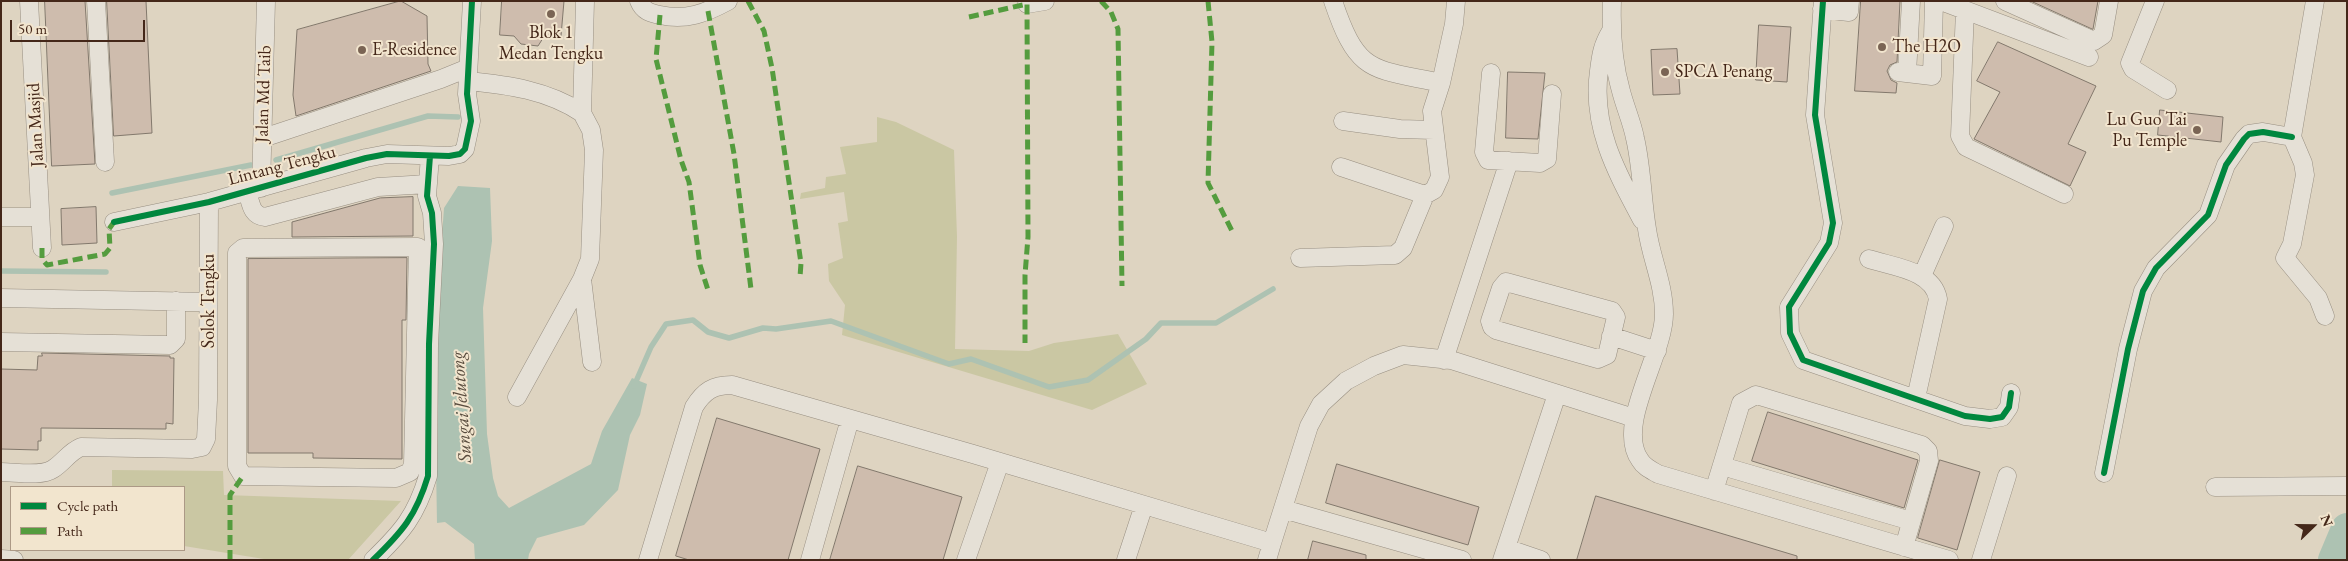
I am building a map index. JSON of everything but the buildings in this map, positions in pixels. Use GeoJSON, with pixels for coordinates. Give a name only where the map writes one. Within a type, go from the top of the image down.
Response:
{"type":"FeatureCollection","features":[{"type":"Feature","properties":{"kind":"street","name":"Jalan Masjid"},"geometry":{"type":"LineString","coordinates":[[29,1],[42,248]]}},
{"type":"Feature","properties":{"kind":"street"},"geometry":{"type":"LineString","coordinates":[[96,1],[105,162]]}},
{"type":"Feature","properties":{"kind":"street","name":"Jalan Md Taib"},"geometry":{"type":"LineString","coordinates":[[254,189],[262,138],[266,1]]}},
{"type":"Feature","properties":{"kind":"street"},"geometry":{"type":"LineString","coordinates":[[468,74],[472,1]]}},
{"type":"Feature","properties":{"kind":"street"},"geometry":{"type":"LineString","coordinates":[[517,397],[582,279],[590,259],[594,150],[591,130],[582,113],[585,1]]}},
{"type":"Feature","properties":{"kind":"street"},"geometry":{"type":"LineString","coordinates":[[639,1],[641,7],[650,13],[677,19],[702,14],[728,1]]}},
{"type":"Feature","properties":{"kind":"street"},"geometry":{"type":"LineString","coordinates":[[1027,4],[1045,1]]}},
{"type":"Feature","properties":{"kind":"street"},"geometry":{"type":"LineString","coordinates":[[1333,1],[1346,38],[1363,61],[1375,68],[1442,83]]}},
{"type":"Feature","properties":{"kind":"street"},"geometry":{"type":"LineString","coordinates":[[1300,258],[1395,255],[1403,248],[1425,195],[1434,190],[1440,177],[1432,111],[1442,83],[1454,24],[1456,1]]}},
{"type":"Feature","properties":{"kind":"street"},"geometry":{"type":"LineString","coordinates":[[1612,1],[1611,31],[1620,91],[1635,138],[1647,230],[1662,292],[1664,316],[1657,351],[1634,418],[1635,449],[1640,460],[1647,468],[1658,474],[1948,560]]}},
{"type":"Feature","properties":{"kind":"street"},"geometry":{"type":"LineString","coordinates":[[1911,1],[1903,72],[1932,76],[1934,1]]}},
{"type":"Feature","properties":{"kind":"street"},"geometry":{"type":"LineString","coordinates":[[1941,1],[2089,57]]}},
{"type":"Feature","properties":{"kind":"street"},"geometry":{"type":"LineString","coordinates":[[2005,1],[2094,41],[2103,34],[2108,1]]}},
{"type":"Feature","properties":{"kind":"street"},"geometry":{"type":"LineString","coordinates":[[2155,1],[2130,63],[2133,69],[2167,90]]}},
{"type":"Feature","properties":{"kind":"street"},"geometry":{"type":"LineString","coordinates":[[2315,1],[2292,137],[2303,164],[2305,175],[2292,244],[2285,258],[2318,298],[2325,316]]}},
{"type":"Feature","properties":{"kind":"street"},"geometry":{"type":"LineString","coordinates":[[1853,8],[1823,5],[1815,115],[1833,224],[1829,243],[1788,307],[1790,333],[1804,360],[1964,416],[1996,420],[2007,413],[2011,393]]}},
{"type":"Feature","properties":{"kind":"street"},"geometry":{"type":"LineString","coordinates":[[1965,10],[1960,136],[1962,143],[1966,147],[2064,194]]}},
{"type":"Feature","properties":{"kind":"street"},"geometry":{"type":"LineString","coordinates":[[1611,31],[1602,45],[1598,78],[1600,120],[1614,166],[1647,230]]}},
{"type":"Feature","properties":{"kind":"street"},"geometry":{"type":"LineString","coordinates":[[1491,73],[1485,156],[1492,161],[1540,163],[1547,159],[1552,94]]}},
{"type":"Feature","properties":{"kind":"street"},"geometry":{"type":"LineString","coordinates":[[262,138],[441,79],[468,74],[550,96],[582,113]]}},
{"type":"Feature","properties":{"kind":"street","name":"Lintang Tengku"},"geometry":{"type":"LineString","coordinates":[[114,222],[209,202],[387,154],[430,156],[460,154],[465,149],[472,121],[467,94],[468,74]]}},
{"type":"Feature","properties":{"kind":"street"},"geometry":{"type":"LineString","coordinates":[[1343,121],[1400,130],[1434,130]]}},
{"type":"Feature","properties":{"kind":"street"},"geometry":{"type":"LineString","coordinates":[[2104,473],[2128,349],[2143,291],[2156,268],[2208,215],[2226,165],[2244,139],[2249,134],[2263,132],[2292,137]]}},
{"type":"Feature","properties":{"kind":"street"},"geometry":{"type":"LineString","coordinates":[[373,560],[402,531],[422,497],[428,476],[428,344],[434,244],[427,196],[430,156]]}},
{"type":"Feature","properties":{"kind":"street"},"geometry":{"type":"LineString","coordinates":[[1444,360],[1509,161]]}},
{"type":"Feature","properties":{"kind":"street"},"geometry":{"type":"LineString","coordinates":[[338,167],[347,195]]}},
{"type":"Feature","properties":{"kind":"street"},"geometry":{"type":"LineString","coordinates":[[1341,167],[1425,195]]}},
{"type":"Feature","properties":{"kind":"street"},"geometry":{"type":"LineString","coordinates":[[254,189],[254,213],[265,217],[378,187],[428,184]]}},
{"type":"Feature","properties":{"kind":"street","name":"Solok Tengku"},"geometry":{"type":"LineString","coordinates":[[1,472],[46,473],[54,469],[72,451],[82,448],[192,449],[202,446],[206,439],[208,392],[209,202]]}},
{"type":"Feature","properties":{"kind":"street"},"geometry":{"type":"LineString","coordinates":[[1,217],[40,217]]}},
{"type":"Feature","properties":{"kind":"street"},"geometry":{"type":"LineString","coordinates":[[1922,276],[1944,226]]}},
{"type":"Feature","properties":{"kind":"street"},"geometry":{"type":"LineString","coordinates":[[418,246],[239,249],[237,253],[237,466],[243,476],[396,478],[405,476],[410,472],[413,464],[418,246],[419,239],[433,227]]}},
{"type":"Feature","properties":{"kind":"street"},"geometry":{"type":"LineString","coordinates":[[1869,259],[1922,276],[1934,285],[1938,299],[1916,398]]}},
{"type":"Feature","properties":{"kind":"street"},"geometry":{"type":"LineString","coordinates":[[582,279],[592,362]]}},
{"type":"Feature","properties":{"kind":"street"},"geometry":{"type":"LineString","coordinates":[[1506,282],[1510,282],[1612,311],[1616,317],[1611,336],[1607,355],[1598,359],[1496,330],[1492,327],[1490,321],[1500,288],[1506,282]]}},
{"type":"Feature","properties":{"kind":"street"},"geometry":{"type":"LineString","coordinates":[[1,298],[208,302]]}},
{"type":"Feature","properties":{"kind":"street"},"geometry":{"type":"LineString","coordinates":[[1,342],[170,345],[176,340],[176,301]]}},
{"type":"Feature","properties":{"kind":"street"},"geometry":{"type":"LineString","coordinates":[[1611,336],[1657,351]]}},
{"type":"Feature","properties":{"kind":"street"},"geometry":{"type":"LineString","coordinates":[[648,560],[694,408],[701,395],[708,389],[718,385],[732,385],[1144,505],[1270,551],[1309,426],[1321,404],[1346,381],[1374,366],[1402,355],[1444,360],[1634,418]]}},
{"type":"Feature","properties":{"kind":"street"},"geometry":{"type":"LineString","coordinates":[[208,358],[237,358]]}},
{"type":"Feature","properties":{"kind":"street"},"geometry":{"type":"LineString","coordinates":[[208,392],[237,385]]}},
{"type":"Feature","properties":{"kind":"street"},"geometry":{"type":"LineString","coordinates":[[1540,560],[1504,554],[1556,394]]}},
{"type":"Feature","properties":{"kind":"street"},"geometry":{"type":"LineString","coordinates":[[1714,491],[1741,403],[1756,395],[1922,445],[1928,451],[1929,461],[1904,547]]}},
{"type":"Feature","properties":{"kind":"street"},"geometry":{"type":"LineString","coordinates":[[810,560],[850,419]]}},
{"type":"Feature","properties":{"kind":"street"},"geometry":{"type":"LineString","coordinates":[[966,560],[1000,462]]}},
{"type":"Feature","properties":{"kind":"street"},"geometry":{"type":"LineString","coordinates":[[1722,466],[1911,521]]}},
{"type":"Feature","properties":{"kind":"street"},"geometry":{"type":"LineString","coordinates":[[1981,560],[2007,476]]}},
{"type":"Feature","properties":{"kind":"street"},"geometry":{"type":"LineString","coordinates":[[2215,486],[2347,486]]}},
{"type":"Feature","properties":{"kind":"street"},"geometry":{"type":"LineString","coordinates":[[1801,517],[1809,491]]}},
{"type":"Feature","properties":{"kind":"street"},"geometry":{"type":"LineString","coordinates":[[1126,560],[1144,505]]}},
{"type":"Feature","properties":{"kind":"street"},"geometry":{"type":"LineString","coordinates":[[1282,509],[1462,560]]}},
{"type":"Feature","properties":{"kind":"street"},"geometry":{"type":"LineString","coordinates":[[1,559],[14,560]]}},
{"type":"Feature","properties":{"kind":"shaded area"},"geometry":{"type":"Polygon","coordinates":[[[877,117],[896,122],[954,150],[957,237],[955,349],[1029,351],[1054,343],[1118,334],[1147,384],[1092,410],[842,335],[845,305],[829,281],[828,264],[843,258],[838,223],[848,221],[844,192],[800,199],[801,193],[825,188],[826,177],[846,174],[840,147],[877,142],[877,117]]]}},
{"type":"Feature","properties":{"kind":"shaded area"},"geometry":{"type":"Polygon","coordinates":[[[112,470],[223,471],[224,495],[401,501],[348,560],[270,560],[185,546],[185,486],[112,486],[112,470]]]}},
{"type":"Feature","properties":{"kind":"water","name":"Sungai Jelutong"},"geometry":{"type":"Polygon","coordinates":[[[458,186],[490,188],[492,241],[483,308],[487,434],[493,478],[498,496],[509,508],[591,464],[602,431],[632,378],[647,384],[640,415],[630,435],[618,490],[584,525],[537,538],[528,560],[475,560],[474,544],[445,522],[437,523],[434,345],[444,208],[458,186]]]}},
{"type":"Feature","properties":{"kind":"waterway"},"geometry":{"type":"LineString","coordinates":[[276,160],[428,116],[458,117]]}},
{"type":"Feature","properties":{"kind":"waterway"},"geometry":{"type":"LineString","coordinates":[[112,193],[251,165]]}},
{"type":"Feature","properties":{"kind":"waterway"},"geometry":{"type":"LineString","coordinates":[[1,271],[106,272]]}},
{"type":"Feature","properties":{"kind":"waterway"},"geometry":{"type":"LineString","coordinates":[[634,386],[651,347],[666,324],[693,320],[708,332],[729,338],[763,328],[776,329],[831,321],[949,364],[971,359],[1049,387],[1088,380],[1146,339],[1161,323],[1216,323],[1273,289]]}},
{"type":"Feature","properties":{"kind":"waterway"},"geometry":{"type":"LineString","coordinates":[[2334,560],[2347,529]]}},
{"type":"Feature","properties":{"kind":"marked path"},"geometry":{"type":"LineString","coordinates":[[748,1],[764,31],[772,68],[801,263],[800,277]]}},
{"type":"Feature","properties":{"kind":"marked path"},"geometry":{"type":"LineString","coordinates":[[1101,1],[1111,12],[1118,29],[1122,286]]}},
{"type":"Feature","properties":{"kind":"marked path"},"geometry":{"type":"LineString","coordinates":[[1208,1],[1212,42],[1208,183],[1232,231]]}},
{"type":"Feature","properties":{"kind":"marked path"},"geometry":{"type":"LineString","coordinates":[[969,17],[1027,4],[1028,237],[1025,275],[1025,343]]}},
{"type":"Feature","properties":{"kind":"marked path"},"geometry":{"type":"LineString","coordinates":[[708,11],[734,154],[751,289]]}},
{"type":"Feature","properties":{"kind":"marked path"},"geometry":{"type":"LineString","coordinates":[[660,15],[656,59],[681,160],[689,182],[700,265],[708,290]]}},
{"type":"Feature","properties":{"kind":"marked path"},"geometry":{"type":"LineString","coordinates":[[42,248],[42,259],[47,265],[105,254],[110,248],[109,229],[114,222]]}},
{"type":"Feature","properties":{"kind":"marked path"},"geometry":{"type":"LineString","coordinates":[[230,560],[230,495],[243,476]]}},
{"type":"Feature","properties":{"kind":"cycle path"},"geometry":{"type":"LineString","coordinates":[[114,222],[209,202],[366,158],[387,154],[449,156],[460,154],[465,149],[471,121],[467,94],[472,1]]}},
{"type":"Feature","properties":{"kind":"cycle path"},"geometry":{"type":"LineString","coordinates":[[1823,1],[1815,115],[1833,223],[1829,243],[1789,307],[1790,333],[1803,360],[1965,416],[1990,419],[2002,417],[2009,407],[2011,393]]}},
{"type":"Feature","properties":{"kind":"cycle path"},"geometry":{"type":"LineString","coordinates":[[2104,473],[2128,349],[2143,291],[2156,268],[2208,215],[2226,165],[2244,139],[2249,134],[2263,132],[2292,137]]}},
{"type":"Feature","properties":{"kind":"cycle path"},"geometry":{"type":"LineString","coordinates":[[373,560],[407,523],[428,476],[429,344],[434,244],[432,213],[427,196],[430,156]]}},
{"type":"Feature","properties":{"kind":"place","name":"Blok 1 Medan Tengku"},"geometry":{"type":"Point","coordinates":[551,14]}},
{"type":"Feature","properties":{"kind":"place","name":"The H2O"},"geometry":{"type":"Point","coordinates":[1882,47]}},
{"type":"Feature","properties":{"kind":"place","name":"E-Residence"},"geometry":{"type":"Point","coordinates":[362,50]}},
{"type":"Feature","properties":{"kind":"place","name":"SPCA Penang"},"geometry":{"type":"Point","coordinates":[1665,72]}},
{"type":"Feature","properties":{"kind":"place","name":"Lu Guo Tai Pu Temple"},"geometry":{"type":"Point","coordinates":[2197,130]}}]}
